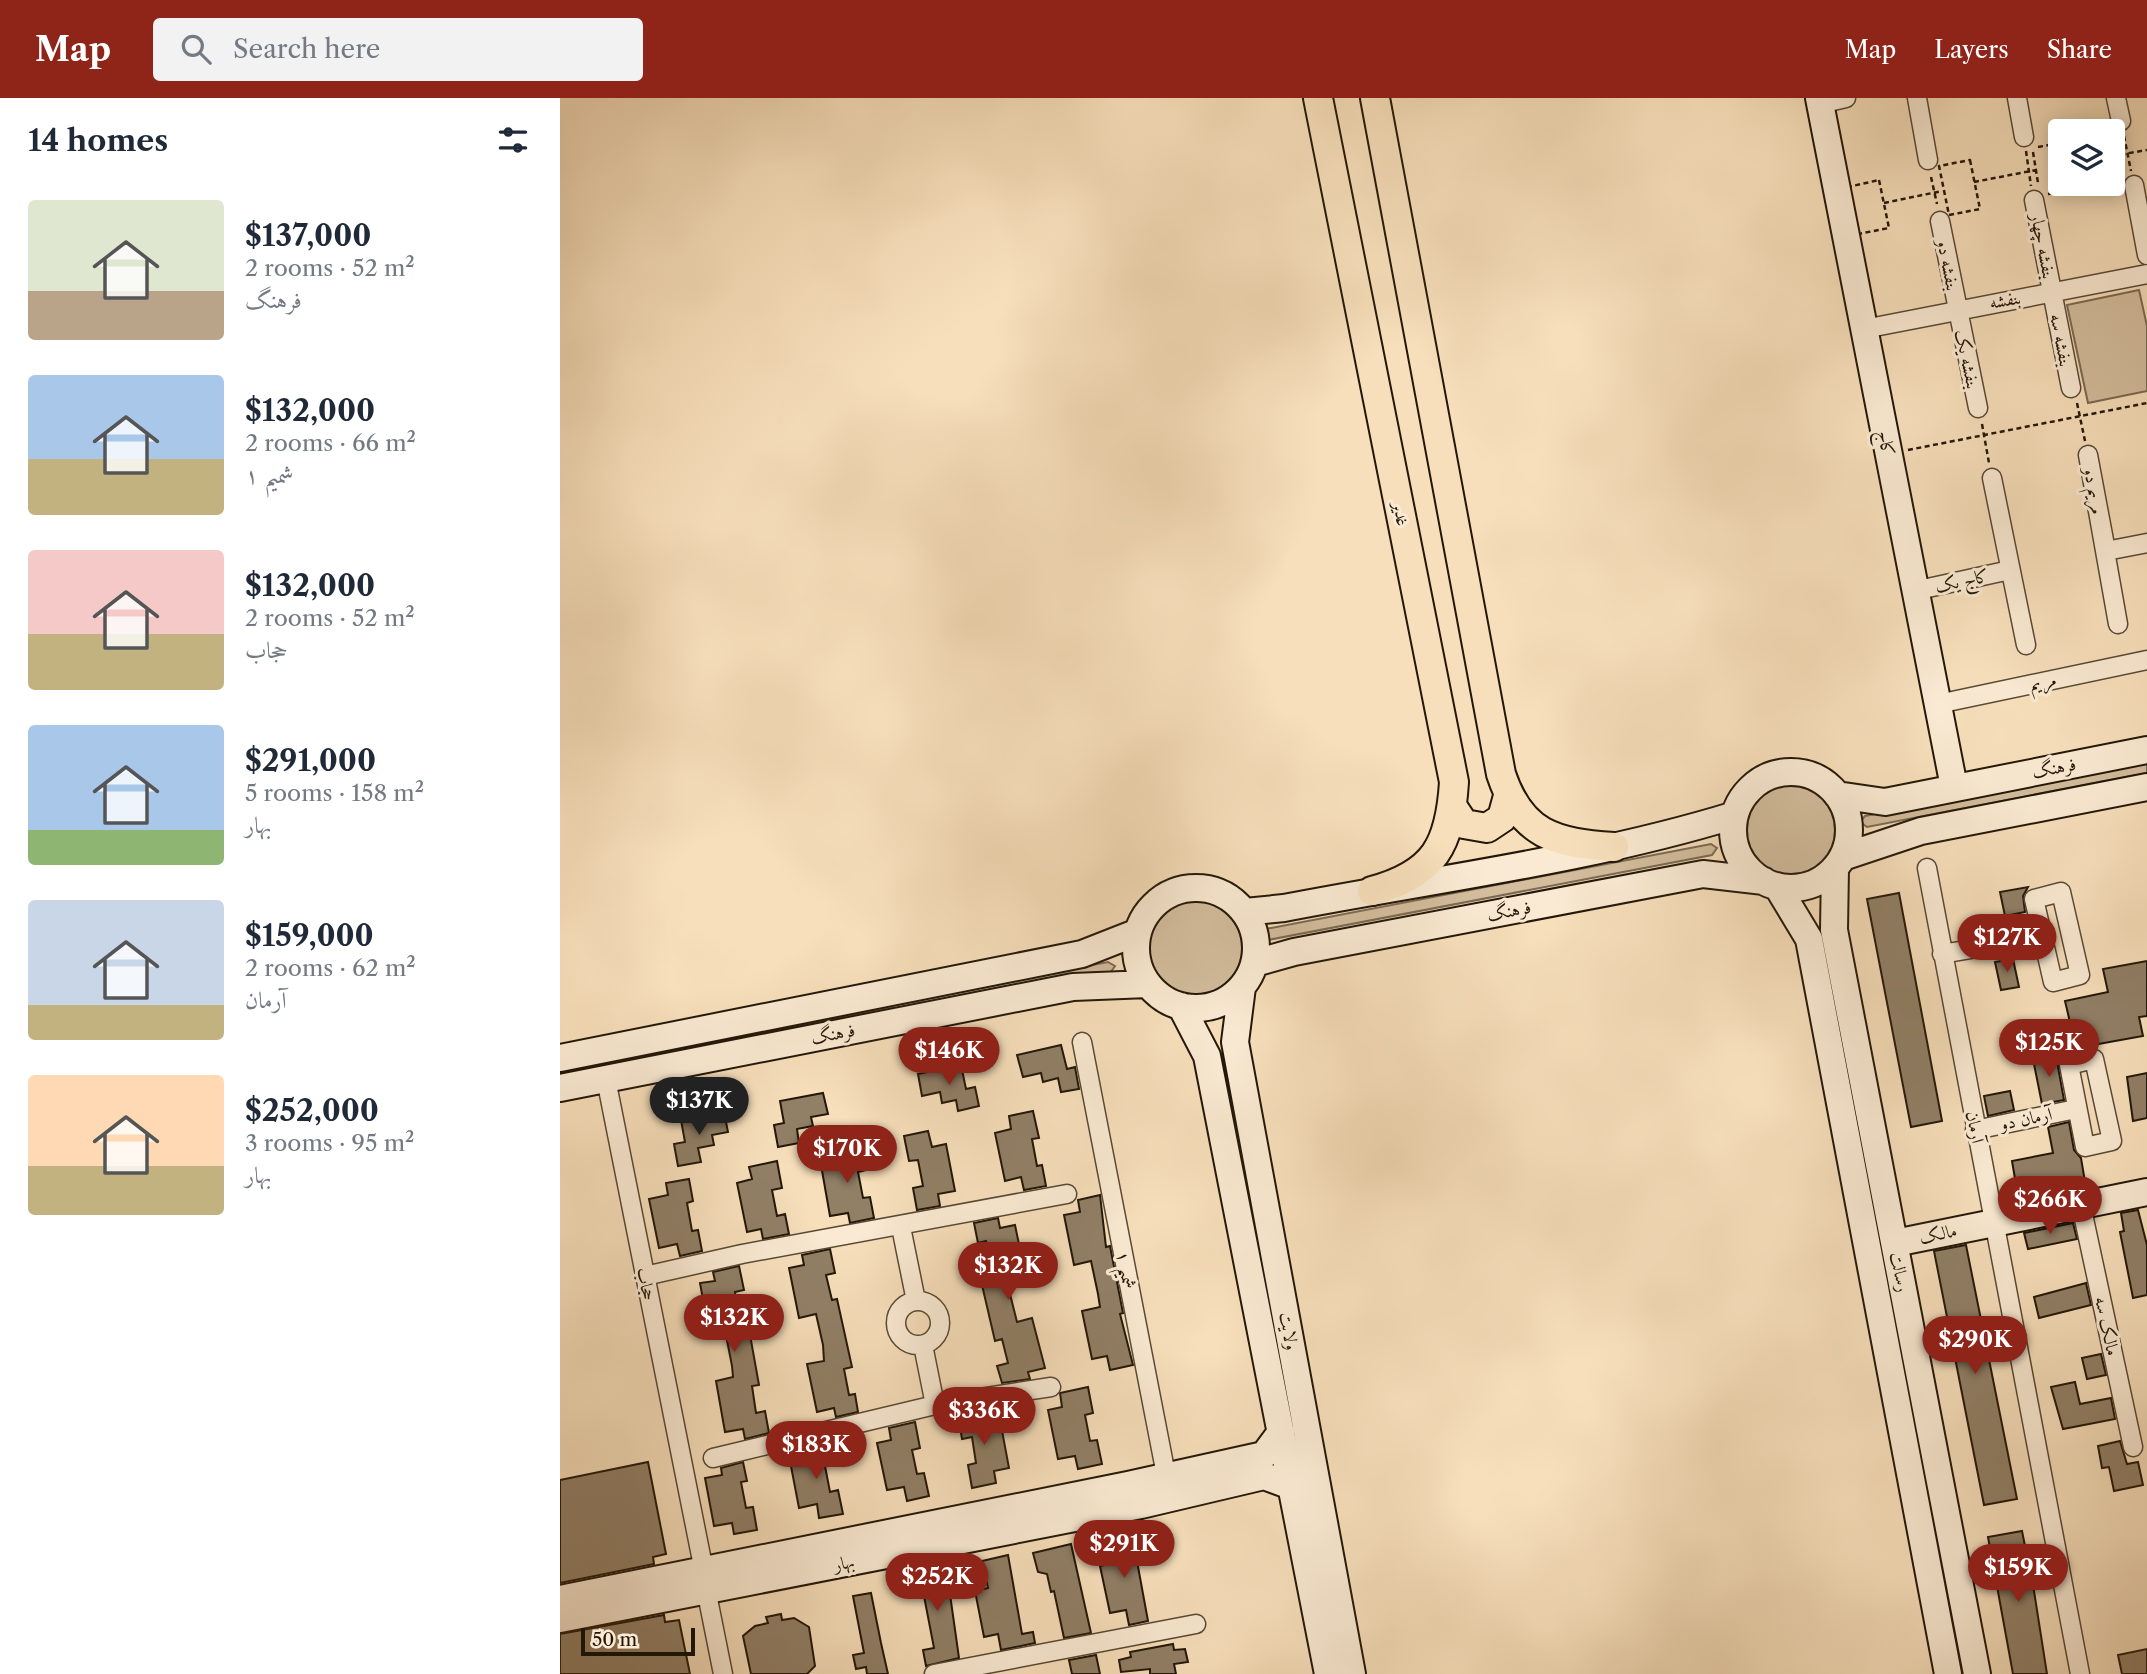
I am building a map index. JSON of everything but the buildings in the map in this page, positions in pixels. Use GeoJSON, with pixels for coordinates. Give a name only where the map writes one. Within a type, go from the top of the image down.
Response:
{"type":"FeatureCollection","features":[{"type":"Feature","properties":{"kind":"main road","name":"غدیر"},"geometry":{"type":"LineString","coordinates":[[1318,98],[1454,782],[1446,834],[1434,858],[1425,868],[1404,881],[1372,891]]}},
{"type":"Feature","properties":{"kind":"main road"},"geometry":{"type":"LineString","coordinates":[[1375,98],[1501,774],[1508,796],[1521,816],[1542,833],[1569,842],[1614,847]]}},
{"type":"Feature","properties":{"kind":"main road"},"geometry":{"type":"LineString","coordinates":[[1452,806],[1464,824],[1487,828],[1502,818],[1508,796]]}},
{"type":"Feature","properties":{"kind":"street"},"geometry":{"type":"LineString","coordinates":[[1917,98],[1928,160]]}},
{"type":"Feature","properties":{"kind":"street"},"geometry":{"type":"LineString","coordinates":[[2017,98],[2024,137]]}},
{"type":"Feature","properties":{"kind":"street"},"geometry":{"type":"LineString","coordinates":[[2116,98],[2121,119]]}},
{"type":"Feature","properties":{"kind":"street","name":"کاج"},"geometry":{"type":"LineString","coordinates":[[1828,100],[1864,328],[1954,787]]}},
{"type":"Feature","properties":{"kind":"street"},"geometry":{"type":"LineString","coordinates":[[2133,185],[2147,255]]}},
{"type":"Feature","properties":{"kind":"street","name":"بنفشه چهار"},"geometry":{"type":"LineString","coordinates":[[2037,193],[2052,292]]}},
{"type":"Feature","properties":{"kind":"street","name":"بنفشه دو"},"geometry":{"type":"LineString","coordinates":[[1940,222],[1957,309]]}},
{"type":"Feature","properties":{"kind":"street","name":"بنفشه"},"geometry":{"type":"LineString","coordinates":[[1864,328],[2147,274]]}},
{"type":"Feature","properties":{"kind":"street","name":"بنفشه سه"},"geometry":{"type":"LineString","coordinates":[[2052,292],[2071,388]]}},
{"type":"Feature","properties":{"kind":"street","name":"بنفشه یک"},"geometry":{"type":"LineString","coordinates":[[1957,309],[1978,408]]}},
{"type":"Feature","properties":{"kind":"street","name":"مریم دو"},"geometry":{"type":"LineString","coordinates":[[2088,455],[2106,551],[2147,543]]}},
{"type":"Feature","properties":{"kind":"street","name":"مریم دو"},"geometry":{"type":"LineString","coordinates":[[2088,455],[2118,624]]}},
{"type":"Feature","properties":{"kind":"street","name":"کاج یک"},"geometry":{"type":"LineString","coordinates":[[1992,478],[2026,645]]}},
{"type":"Feature","properties":{"kind":"street","name":"کاج یک"},"geometry":{"type":"LineString","coordinates":[[1914,591],[2010,570]]}},
{"type":"Feature","properties":{"kind":"street","name":"مریم"},"geometry":{"type":"LineString","coordinates":[[1938,704],[2147,660]]}},
{"type":"Feature","properties":{"kind":"street","name":"فرهنگ"},"geometry":{"type":"LineString","coordinates":[[1837,795],[1885,802],[2147,750]]}},
{"type":"Feature","properties":{"kind":"street"},"geometry":{"type":"LineString","coordinates":[[1780,773],[1806,774],[1829,786],[1837,795],[1848,819],[1849,832],[1839,863],[1815,883],[1802,887],[1770,884],[1745,864],[1738,853],[1735,815],[1747,792],[1768,777],[1780,773]]}},
{"type":"Feature","properties":{"kind":"street","name":"فرهنگ"},"geometry":{"type":"LineString","coordinates":[[1839,863],[1922,831],[2147,787]]}},
{"type":"Feature","properties":{"kind":"street"},"geometry":{"type":"LineString","coordinates":[[1245,912],[1284,908],[1614,847],[1682,832],[1735,815]]}},
{"type":"Feature","properties":{"kind":"street","name":"رسالت"},"geometry":{"type":"LineString","coordinates":[[1839,863],[1834,930],[1977,1674]]}},
{"type":"Feature","properties":{"kind":"street","name":"آرمان"},"geometry":{"type":"LineString","coordinates":[[1927,868],[2080,1674]]}},
{"type":"Feature","properties":{"kind":"street","name":"فرهنگ"},"geometry":{"type":"LineString","coordinates":[[1255,963],[1294,952],[1703,874],[1770,884]]}},
{"type":"Feature","properties":{"kind":"street","name":"رسالت"},"geometry":{"type":"LineString","coordinates":[[1770,884],[1809,939],[1948,1674]]}},
{"type":"Feature","properties":{"kind":"street"},"geometry":{"type":"LineString","coordinates":[[1185,888],[1212,889],[1224,894],[1245,912],[1256,936],[1255,963],[1242,987],[1221,1003],[1194,1008],[1181,1006],[1157,994],[1148,984],[1137,959],[1138,932],[1150,908],[1160,899],[1185,888]]}},
{"type":"Feature","properties":{"kind":"street"},"geometry":{"type":"LineString","coordinates":[[2061,892],[2080,975],[2053,982],[2041,937],[2034,899],[2061,892]]}},
{"type":"Feature","properties":{"kind":"street","name":"فرهنگ"},"geometry":{"type":"LineString","coordinates":[[560,1058],[1082,954],[1138,932]]}},
{"type":"Feature","properties":{"kind":"street"},"geometry":{"type":"LineString","coordinates":[[1942,954],[2041,937]]}},
{"type":"Feature","properties":{"kind":"street","name":"فرهنگ"},"geometry":{"type":"LineString","coordinates":[[560,1088],[1073,987],[1148,984]]}},
{"type":"Feature","properties":{"kind":"street","name":"ولایت"},"geometry":{"type":"LineString","coordinates":[[1242,987],[1235,1042],[1352,1674]]}},
{"type":"Feature","properties":{"kind":"street","name":"ولایت"},"geometry":{"type":"LineString","coordinates":[[1181,1006],[1206,1056],[1328,1674]]}},
{"type":"Feature","properties":{"kind":"street","name":"شمیم ۱"},"geometry":{"type":"LineString","coordinates":[[1082,1042],[1169,1487]]}},
{"type":"Feature","properties":{"kind":"street"},"geometry":{"type":"LineString","coordinates":[[2094,1059],[2112,1142],[2085,1147],[2076,1109],[2069,1065],[2094,1059]]}},
{"type":"Feature","properties":{"kind":"street","name":"حجاب"},"geometry":{"type":"LineString","coordinates":[[606,1079],[723,1674]]}},
{"type":"Feature","properties":{"kind":"street","name":"آرمان دو"},"geometry":{"type":"LineString","coordinates":[[1975,1130],[2076,1109]]}},
{"type":"Feature","properties":{"kind":"street","name":"مالک"},"geometry":{"type":"LineString","coordinates":[[1895,1243],[2147,1192]]}},
{"type":"Feature","properties":{"kind":"street"},"geometry":{"type":"LineString","coordinates":[[645,1276],[742,1254],[901,1227],[1067,1194]]}},
{"type":"Feature","properties":{"kind":"street","name":"مالک سه"},"geometry":{"type":"LineString","coordinates":[[2081,1205],[2133,1447]]}},
{"type":"Feature","properties":{"kind":"street"},"geometry":{"type":"LineString","coordinates":[[901,1227],[916,1301]]}},
{"type":"Feature","properties":{"kind":"street"},"geometry":{"type":"LineString","coordinates":[[916,1301],[927,1302],[936,1309],[941,1319],[940,1330],[933,1340],[923,1345],[908,1343],[901,1338],[896,1323],[902,1308],[916,1301]]}},
{"type":"Feature","properties":{"kind":"street"},"geometry":{"type":"LineString","coordinates":[[923,1345],[935,1405]]}},
{"type":"Feature","properties":{"kind":"street"},"geometry":{"type":"LineString","coordinates":[[713,1458],[935,1405],[1051,1387]]}},
{"type":"Feature","properties":{"kind":"street","name":"بهار"},"geometry":{"type":"LineString","coordinates":[[1169,1487],[1264,1455],[1280,1432]]}},
{"type":"Feature","properties":{"kind":"street","name":"بهار"},"geometry":{"type":"LineString","coordinates":[[560,1619],[705,1580],[1169,1487],[1264,1476],[1291,1486]]}},
{"type":"Feature","properties":{"kind":"street","name":"بهار"},"geometry":{"type":"LineString","coordinates":[[560,1599],[705,1580]]}},
{"type":"Feature","properties":{"kind":"street"},"geometry":{"type":"LineString","coordinates":[[934,1674],[1196,1624]]}},
{"type":"Feature","properties":{"kind":"path"},"geometry":{"type":"LineString","coordinates":[[2024,137],[2029,172],[2037,193]]}},
{"type":"Feature","properties":{"kind":"path"},"geometry":{"type":"LineString","coordinates":[[2125,142],[2133,185]]}},
{"type":"Feature","properties":{"kind":"path"},"geometry":{"type":"LineString","coordinates":[[2037,193],[2032,148],[2048,145]]}},
{"type":"Feature","properties":{"kind":"path"},"geometry":{"type":"LineString","coordinates":[[2127,153],[2147,150]]}},
{"type":"Feature","properties":{"kind":"path"},"geometry":{"type":"LineString","coordinates":[[1928,160],[1940,222]]}},
{"type":"Feature","properties":{"kind":"path"},"geometry":{"type":"LineString","coordinates":[[1970,160],[1974,182],[1980,209],[1949,215],[1939,166],[1970,160]]}},
{"type":"Feature","properties":{"kind":"path"},"geometry":{"type":"LineString","coordinates":[[1974,182],[2036,170]]}},
{"type":"Feature","properties":{"kind":"path"},"geometry":{"type":"LineString","coordinates":[[1879,180],[1884,203],[1889,228],[1858,234],[1848,187],[1879,180]]}},
{"type":"Feature","properties":{"kind":"path"},"geometry":{"type":"LineString","coordinates":[[1884,203],[1944,190]]}},
{"type":"Feature","properties":{"kind":"path"},"geometry":{"type":"LineString","coordinates":[[2037,193],[2048,192]]}},
{"type":"Feature","properties":{"kind":"path"},"geometry":{"type":"LineString","coordinates":[[2071,388],[2081,416],[2088,455]]}},
{"type":"Feature","properties":{"kind":"path"},"geometry":{"type":"LineString","coordinates":[[1888,454],[2147,404]]}},
{"type":"Feature","properties":{"kind":"path"},"geometry":{"type":"LineString","coordinates":[[1978,408],[1992,478]]}},
{"type":"Feature","properties":{"kind":"shaded area"},"geometry":{"type":"Polygon","coordinates":[[[2139,290],[2147,326],[2147,391],[2088,403],[2067,305],[2139,290]]]}},
{"type":"Feature","properties":{"kind":"shaded area"},"geometry":{"type":"Polygon","coordinates":[[[2147,761],[2147,773],[1867,827],[1860,822],[1865,816],[2147,761]]]}},
{"type":"Feature","properties":{"kind":"shaded area"},"geometry":{"type":"Polygon","coordinates":[[[1793,783],[1811,787],[1826,797],[1836,812],[1840,830],[1836,848],[1826,863],[1811,873],[1793,877],[1775,873],[1760,863],[1750,848],[1746,830],[1750,812],[1760,797],[1775,787],[1793,783]]]}},
{"type":"Feature","properties":{"kind":"shaded area"},"geometry":{"type":"Polygon","coordinates":[[[1711,844],[1717,848],[1712,855],[1268,940],[1262,936],[1266,929],[1711,844]]]}},
{"type":"Feature","properties":{"kind":"shaded area"},"geometry":{"type":"Polygon","coordinates":[[[1195,901],[1213,905],[1228,915],[1238,930],[1242,948],[1238,966],[1228,981],[1213,991],[1195,995],[1177,991],[1162,981],[1152,966],[1148,948],[1152,930],[1162,915],[1177,905],[1195,901]]]}},
{"type":"Feature","properties":{"kind":"shaded area"},"geometry":{"type":"Polygon","coordinates":[[[1108,962],[1115,966],[1110,973],[560,1079],[560,1067],[1108,962]]]}}]}
